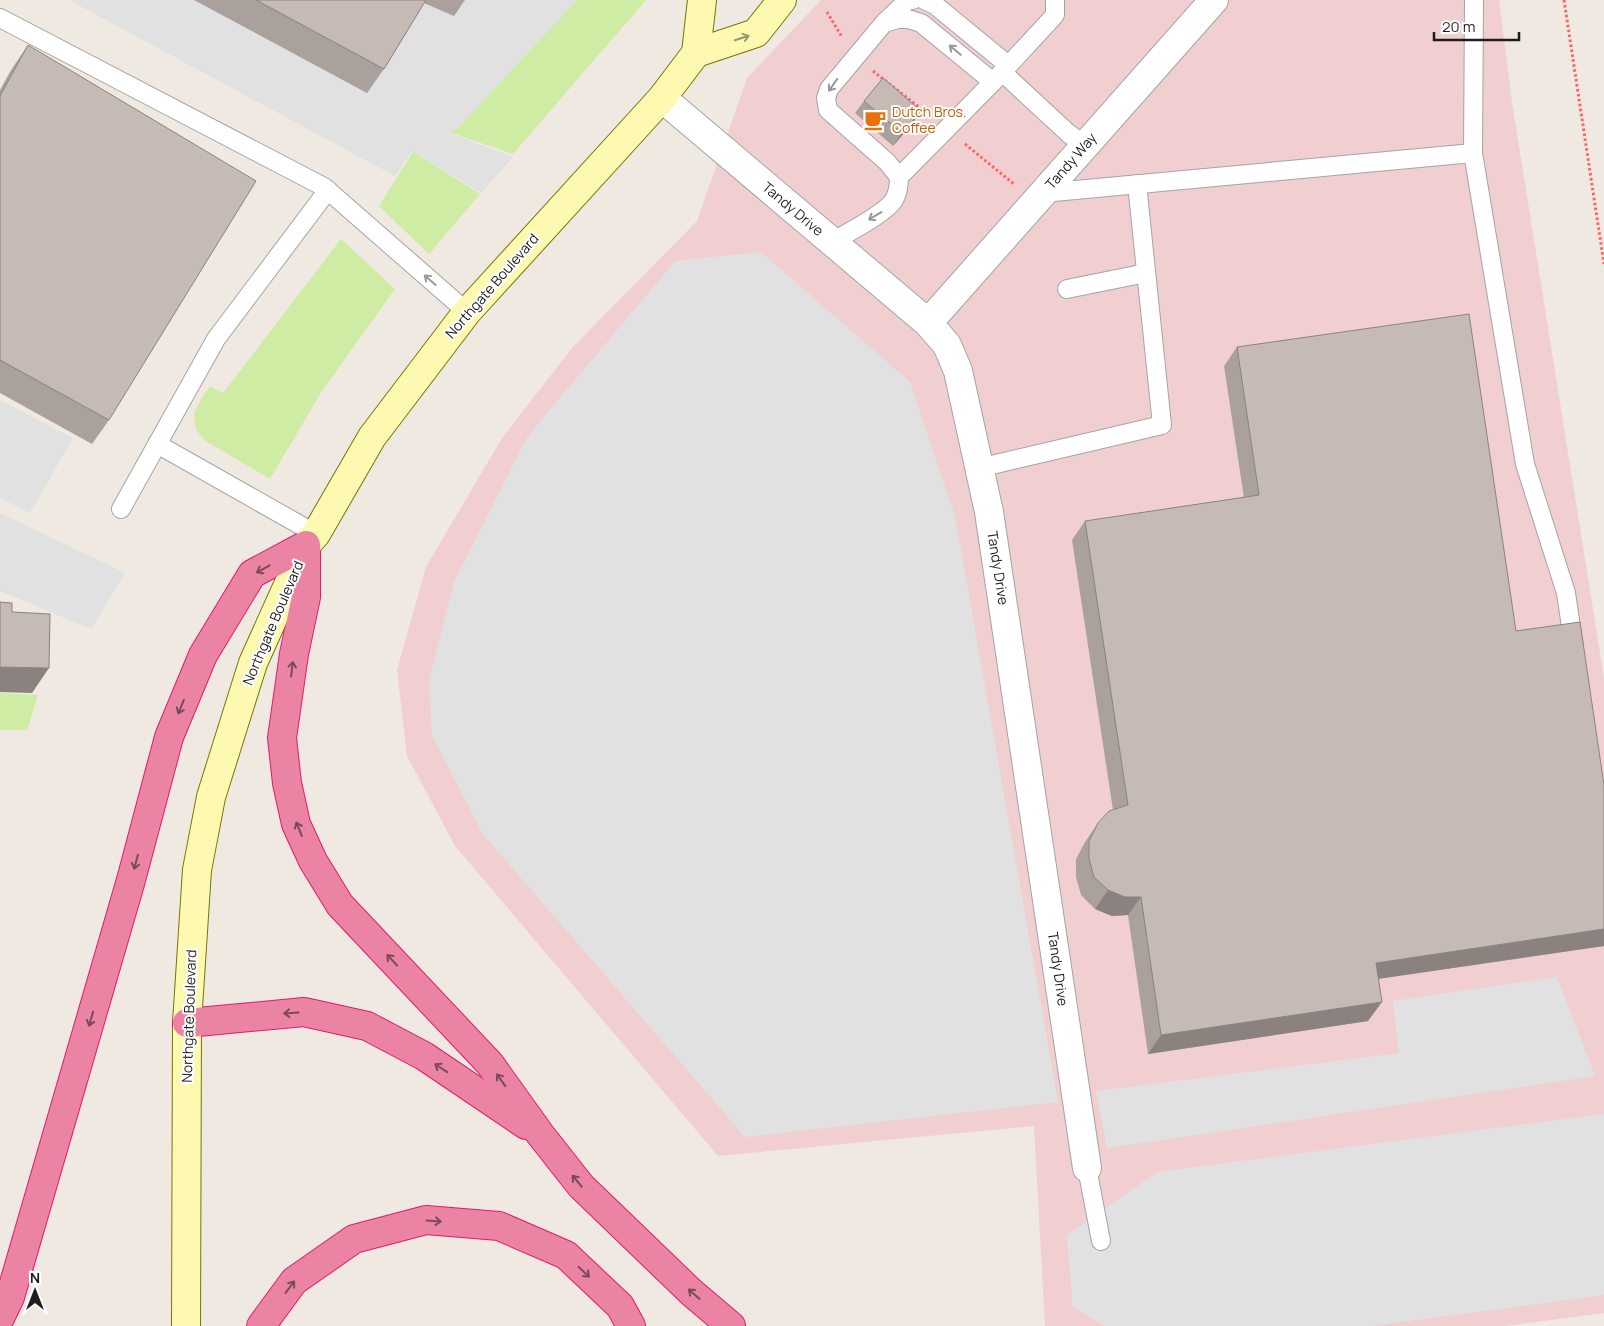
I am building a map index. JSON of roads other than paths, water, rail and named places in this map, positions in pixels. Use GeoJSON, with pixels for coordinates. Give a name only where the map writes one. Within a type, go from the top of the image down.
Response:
{"type":"FeatureCollection","features":[{"type":"Feature","properties":{"kind":"highway"},"geometry":{"type":"LineString","coordinates":[[311,540],[306,597],[294,654],[282,738],[287,783],[296,824],[313,861],[340,905],[490,1064],[540,1134],[581,1186],[691,1292],[731,1326]]}},
{"type":"Feature","properties":{"kind":"highway"},"geometry":{"type":"LineString","coordinates":[[0,1318],[16,1278],[131,880],[169,737],[203,655],[252,574],[311,540]]}},
{"type":"Feature","properties":{"kind":"highway"},"geometry":{"type":"LineString","coordinates":[[187,1023],[304,1012],[367,1026],[424,1056],[540,1134]]}},
{"type":"Feature","properties":{"kind":"highway"},"geometry":{"type":"LineString","coordinates":[[261,1326],[294,1280],[354,1239],[426,1220],[499,1226],[566,1255],[620,1306],[631,1326]]}},
{"type":"Feature","properties":{"kind":"main road","name":"Northgate Boulevard"},"geometry":{"type":"LineString","coordinates":[[186,1326],[187,1023],[197,870],[211,797],[253,663],[311,540],[372,437],[466,312],[662,98],[696,52],[702,0]]}},
{"type":"Feature","properties":{"kind":"main road"},"geometry":{"type":"LineString","coordinates":[[696,52],[756,33],[782,0]]}},
{"type":"Feature","properties":{"kind":"street","name":"Tandy Way"},"geometry":{"type":"LineString","coordinates":[[928,323],[1030,190],[1085,146],[1214,0]]}},
{"type":"Feature","properties":{"kind":"street","name":"Tandy Drive"},"geometry":{"type":"LineString","coordinates":[[662,98],[928,323],[947,345],[958,371],[995,546],[1087,1168]]}},
{"type":"Feature","properties":{"kind":"lane"},"geometry":{"type":"LineString","coordinates":[[899,178],[887,162],[828,110],[826,98],[828,89],[884,23],[908,0],[913,0]]}},
{"type":"Feature","properties":{"kind":"lane"},"geometry":{"type":"LineString","coordinates":[[924,0],[935,5],[1001,73],[1085,146]]}},
{"type":"Feature","properties":{"kind":"lane"},"geometry":{"type":"LineString","coordinates":[[832,242],[882,212],[893,201],[898,190],[899,178],[1055,15],[1055,0]]}},
{"type":"Feature","properties":{"kind":"lane"},"geometry":{"type":"LineString","coordinates":[[1474,0],[1473,153],[1525,464],[1566,593],[1576,662]]}},
{"type":"Feature","properties":{"kind":"lane"},"geometry":{"type":"LineString","coordinates":[[0,18],[328,190],[466,312]]}},
{"type":"Feature","properties":{"kind":"lane"},"geometry":{"type":"LineString","coordinates":[[884,23],[898,19],[908,19],[921,23],[1001,73]]}},
{"type":"Feature","properties":{"kind":"lane"},"geometry":{"type":"LineString","coordinates":[[1030,190],[1137,184],[1473,153]]}},
{"type":"Feature","properties":{"kind":"lane"},"geometry":{"type":"LineString","coordinates":[[979,468],[1162,425],[1137,184]]}},
{"type":"Feature","properties":{"kind":"lane"},"geometry":{"type":"LineString","coordinates":[[121,509],[216,339],[328,190]]}},
{"type":"Feature","properties":{"kind":"lane"},"geometry":{"type":"LineString","coordinates":[[1067,289],[1146,273]]}},
{"type":"Feature","properties":{"kind":"lane"},"geometry":{"type":"LineString","coordinates":[[157,444],[311,540]]}},
{"type":"Feature","properties":{"kind":"lane"},"geometry":{"type":"LineString","coordinates":[[1087,1168],[1101,1241]]}},
{"type":"Feature","properties":{"kind":"place","name":"Dutch Bros. Coffee"},"geometry":{"type":"Point","coordinates":[875,120]}}]}
